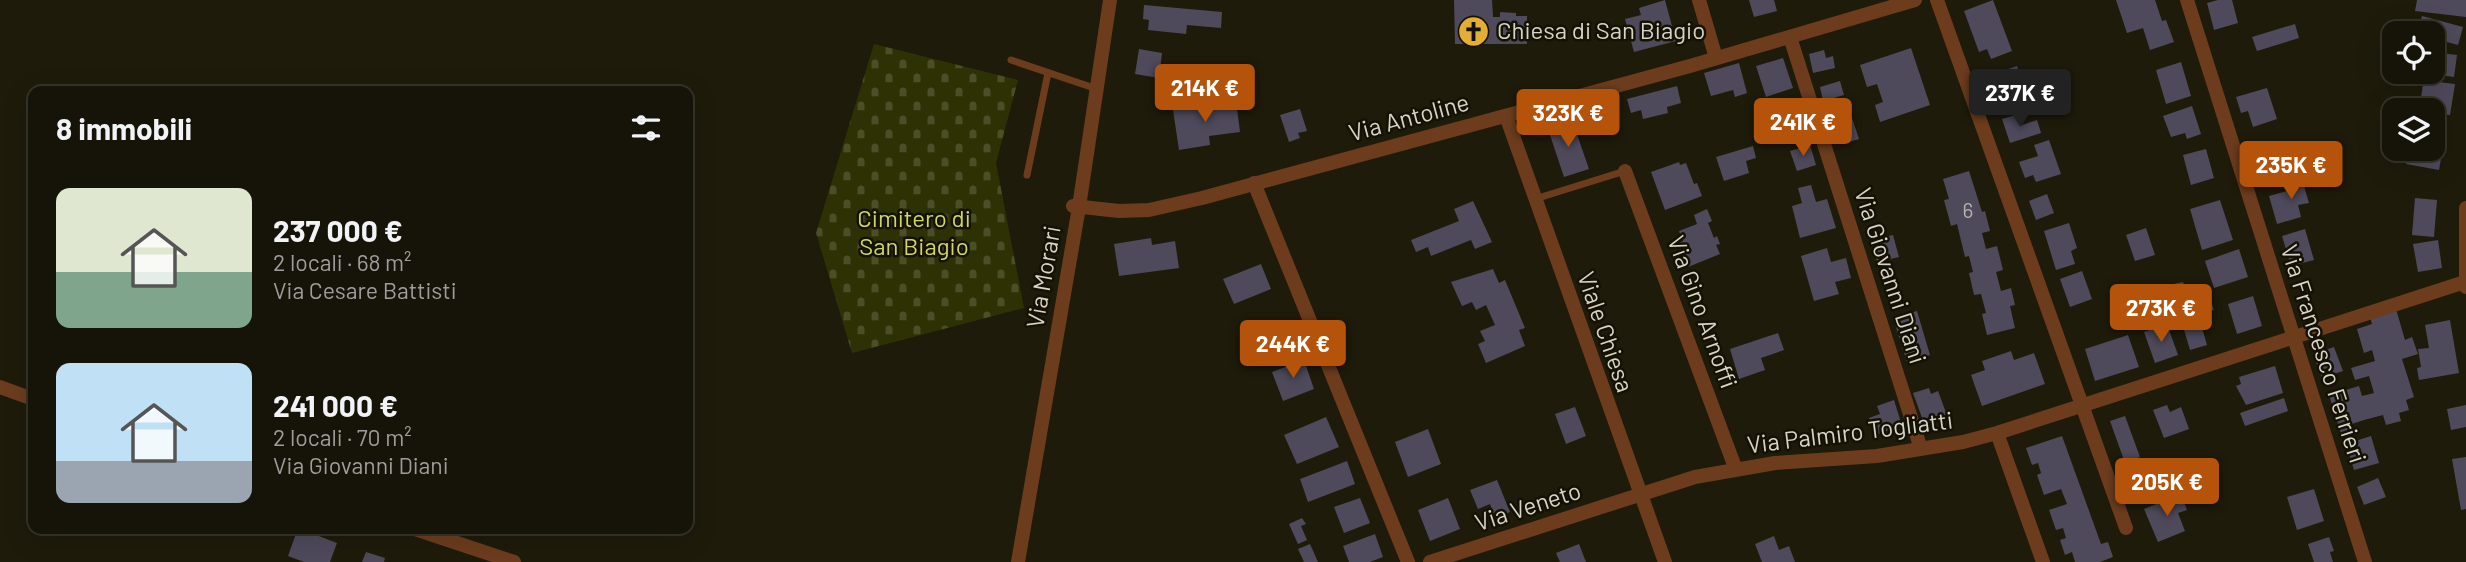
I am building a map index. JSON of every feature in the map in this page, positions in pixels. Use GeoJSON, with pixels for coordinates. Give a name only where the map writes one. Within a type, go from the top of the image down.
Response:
{"type":"FeatureCollection","features":[{"type":"Feature","properties":{"kind":"street","name":"Via Morari"},"geometry":{"type":"LineString","coordinates":[[1018,562],[1110,0]]}},
{"type":"Feature","properties":{"kind":"street"},"geometry":{"type":"LineString","coordinates":[[1699,0],[1716,58]]}},
{"type":"Feature","properties":{"kind":"street","name":"Via Antoline"},"geometry":{"type":"LineString","coordinates":[[1076,206],[1119,211],[1149,210],[1506,116],[1915,0]]}},
{"type":"Feature","properties":{"kind":"street"},"geometry":{"type":"LineString","coordinates":[[1937,0],[2126,528]]}},
{"type":"Feature","properties":{"kind":"street","name":"Via Francesco Ferrieri"},"geometry":{"type":"LineString","coordinates":[[2187,0],[2365,562]]}},
{"type":"Feature","properties":{"kind":"street","name":"Via Giovanni Diani"},"geometry":{"type":"LineString","coordinates":[[1790,37],[1921,449]]}},
{"type":"Feature","properties":{"kind":"street","name":"Viale Chiesa"},"geometry":{"type":"LineString","coordinates":[[1506,116],[1664,562]]}},
{"type":"Feature","properties":{"kind":"street","name":"Via Gino Arnoffi"},"geometry":{"type":"LineString","coordinates":[[1625,171],[1736,470]]}},
{"type":"Feature","properties":{"kind":"street"},"geometry":{"type":"LineString","coordinates":[[1254,183],[1408,562]]}},
{"type":"Feature","properties":{"kind":"street"},"geometry":{"type":"LineString","coordinates":[[2465,284],[2466,208]]}},
{"type":"Feature","properties":{"kind":"street","name":"Via Palmiro Togliatti"},"geometry":{"type":"LineString","coordinates":[[1639,495],[1695,477],[1775,463],[1877,456],[1963,442],[2465,284]]}},
{"type":"Feature","properties":{"kind":"street"},"geometry":{"type":"LineString","coordinates":[[0,387],[28,397]]}},
{"type":"Feature","properties":{"kind":"street"},"geometry":{"type":"LineString","coordinates":[[1997,433],[2043,562]]}},
{"type":"Feature","properties":{"kind":"street","name":"Via Veneto"},"geometry":{"type":"LineString","coordinates":[[1430,562],[1639,495]]}},
{"type":"Feature","properties":{"kind":"street"},"geometry":{"type":"LineString","coordinates":[[430,534],[514,562]]}},
{"type":"Feature","properties":{"kind":"lane"},"geometry":{"type":"LineString","coordinates":[[1011,60],[1097,89]]}},
{"type":"Feature","properties":{"kind":"lane"},"geometry":{"type":"LineString","coordinates":[[1027,175],[1048,73]]}},
{"type":"Feature","properties":{"kind":"lane"},"geometry":{"type":"LineString","coordinates":[[1535,199],[1625,171]]}},
{"type":"Feature","properties":{"kind":"green space","name":"Cimitero di San Biagio"},"geometry":{"type":"Polygon","coordinates":[[[874,44],[1018,80],[996,163],[1024,308],[852,353],[816,233],[874,44]]]}},
{"type":"Feature","properties":{"kind":"building","name":"Chiesa di San Biagio"},"geometry":{"type":"Polygon","coordinates":[[[1454,0],[1492,0],[1493,17],[1500,17],[1500,12],[1527,16],[1527,44],[1455,44],[1454,0]]]}},
{"type":"Feature","properties":{"kind":"building"},"geometry":{"type":"Polygon","coordinates":[[[1665,0],[1676,41],[1634,52],[1625,19],[1641,15],[1639,8],[1665,0]]]}},
{"type":"Feature","properties":{"kind":"building"},"geometry":{"type":"Polygon","coordinates":[[[1749,0],[1774,0],[1777,11],[1754,17],[1749,0]]]}},
{"type":"Feature","properties":{"kind":"building"},"geometry":{"type":"Polygon","coordinates":[[[1993,0],[2012,51],[1991,59],[1987,49],[1979,52],[1964,11],[1993,0]]]}},
{"type":"Feature","properties":{"kind":"building"},"geometry":{"type":"Polygon","coordinates":[[[2116,0],[2155,0],[2162,21],[2166,20],[2174,42],[2150,50],[2143,28],[2127,33],[2116,0]]]}},
{"type":"Feature","properties":{"kind":"building"},"geometry":{"type":"Polygon","coordinates":[[[2232,0],[2238,23],[2214,30],[2207,3],[2232,0]]]}},
{"type":"Feature","properties":{"kind":"building"},"geometry":{"type":"Polygon","coordinates":[[[2417,0],[2466,0],[2466,17],[2415,11],[2417,0]]]}},
{"type":"Feature","properties":{"kind":"building"},"geometry":{"type":"Polygon","coordinates":[[[1144,5],[1222,12],[1221,28],[1187,25],[1186,34],[1148,30],[1149,20],[1143,19],[1144,5]]]}},
{"type":"Feature","properties":{"kind":"building"},"geometry":{"type":"Polygon","coordinates":[[[2422,16],[2441,21],[2421,21],[2422,16]]]}},
{"type":"Feature","properties":{"kind":"building"},"geometry":{"type":"Polygon","coordinates":[[[2445,22],[2463,27],[2458,45],[2445,42],[2445,22]]]}},
{"type":"Feature","properties":{"kind":"building"},"geometry":{"type":"Polygon","coordinates":[[[2295,24],[2299,38],[2257,51],[2252,37],[2295,24]]]}},
{"type":"Feature","properties":{"kind":"building"},"geometry":{"type":"Polygon","coordinates":[[[1911,48],[1930,105],[1880,122],[1875,105],[1883,102],[1877,84],[1867,87],[1860,65],[1911,48]]]}},
{"type":"Feature","properties":{"kind":"building"},"geometry":{"type":"Polygon","coordinates":[[[1139,49],[1162,53],[1159,78],[1135,74],[1139,49]]]}},
{"type":"Feature","properties":{"kind":"building"},"geometry":{"type":"Polygon","coordinates":[[[1824,50],[1826,58],[1833,56],[1835,68],[1813,73],[1809,54],[1824,50]]]}},
{"type":"Feature","properties":{"kind":"building"},"geometry":{"type":"Polygon","coordinates":[[[2445,54],[2457,55],[2454,77],[2445,76],[2445,54]]]}},
{"type":"Feature","properties":{"kind":"building"},"geometry":{"type":"Polygon","coordinates":[[[1783,58],[1793,88],[1766,97],[1756,66],[1783,58]]]}},
{"type":"Feature","properties":{"kind":"building"},"geometry":{"type":"Polygon","coordinates":[[[2181,62],[2191,96],[2166,104],[2156,70],[2181,62]]]}},
{"type":"Feature","properties":{"kind":"building"},"geometry":{"type":"Polygon","coordinates":[[[1739,63],[1747,93],[1735,97],[1733,90],[1711,96],[1704,73],[1739,63]]]}},
{"type":"Feature","properties":{"kind":"building"},"geometry":{"type":"Polygon","coordinates":[[[2017,66],[2026,93],[1997,103],[1988,76],[2017,66]]]}},
{"type":"Feature","properties":{"kind":"building"},"geometry":{"type":"Polygon","coordinates":[[[1840,81],[1844,95],[1823,101],[1820,87],[1840,81]]]}},
{"type":"Feature","properties":{"kind":"building"},"geometry":{"type":"Polygon","coordinates":[[[2423,84],[2455,84],[2450,115],[2445,114],[2445,98],[2421,98],[2423,84]]]}},
{"type":"Feature","properties":{"kind":"building"},"geometry":{"type":"Polygon","coordinates":[[[1677,86],[1681,103],[1667,107],[1668,113],[1643,119],[1641,110],[1631,113],[1627,99],[1677,86]]]}},
{"type":"Feature","properties":{"kind":"building"},"geometry":{"type":"Polygon","coordinates":[[[2267,88],[2277,119],[2253,127],[2248,111],[2241,113],[2236,97],[2267,88]]]}},
{"type":"Feature","properties":{"kind":"building"},"geometry":{"type":"Polygon","coordinates":[[[1236,101],[1240,132],[1209,136],[1210,145],[1179,150],[1173,110],[1236,101]]]}},
{"type":"Feature","properties":{"kind":"building"},"geometry":{"type":"Polygon","coordinates":[[[1847,103],[1859,139],[1842,144],[1836,125],[1831,126],[1826,110],[1847,103]]]}},
{"type":"Feature","properties":{"kind":"building"},"geometry":{"type":"Polygon","coordinates":[[[2192,106],[2201,134],[2187,139],[2185,133],[2171,137],[2163,116],[2192,106]]]}},
{"type":"Feature","properties":{"kind":"building"},"geometry":{"type":"Polygon","coordinates":[[[1300,109],[1307,131],[1298,133],[1300,138],[1289,142],[1280,115],[1300,109]]]}},
{"type":"Feature","properties":{"kind":"building"},"geometry":{"type":"Polygon","coordinates":[[[2019,114],[2022,125],[2037,120],[2041,133],[2010,143],[2002,119],[2019,114]]]}},
{"type":"Feature","properties":{"kind":"building"},"geometry":{"type":"Polygon","coordinates":[[[1572,120],[1589,169],[1564,177],[1548,129],[1572,120]]]}},
{"type":"Feature","properties":{"kind":"building"},"geometry":{"type":"Polygon","coordinates":[[[2049,140],[2061,174],[2036,182],[2033,175],[2025,178],[2019,162],[2038,156],[2034,145],[2049,140]]]}},
{"type":"Feature","properties":{"kind":"building"},"geometry":{"type":"Polygon","coordinates":[[[1810,145],[1816,165],[1797,171],[1790,151],[1810,145]]]}},
{"type":"Feature","properties":{"kind":"building"},"geometry":{"type":"Polygon","coordinates":[[[1753,146],[1756,158],[1746,161],[1749,173],[1724,181],[1716,157],[1753,146]]]}},
{"type":"Feature","properties":{"kind":"building"},"geometry":{"type":"Polygon","coordinates":[[[2275,147],[2284,177],[2263,183],[2254,154],[2275,147]]]}},
{"type":"Feature","properties":{"kind":"building"},"geometry":{"type":"Polygon","coordinates":[[[2206,149],[2214,178],[2191,185],[2183,155],[2206,149]]]}},
{"type":"Feature","properties":{"kind":"building"},"geometry":{"type":"Polygon","coordinates":[[[2407,161],[2441,161],[2439,170],[2406,164],[2407,161]]]}},
{"type":"Feature","properties":{"kind":"building"},"geometry":{"type":"Polygon","coordinates":[[[1679,162],[1680,165],[1686,163],[1702,196],[1665,210],[1651,172],[1679,162]]]}},
{"type":"Feature","properties":{"kind":"building"},"geometry":{"type":"Polygon","coordinates":[[[1969,171],[1990,231],[1982,233],[1986,249],[1997,246],[2003,270],[1996,272],[2001,291],[2011,288],[2015,305],[2010,306],[2015,328],[1987,335],[1982,314],[1986,313],[1981,294],[1974,295],[1969,273],[1973,272],[1969,256],[1965,257],[1957,224],[1951,226],[1944,200],[1949,199],[1943,179],[1969,171]]]}},
{"type":"Feature","properties":{"kind":"building"},"geometry":{"type":"Polygon","coordinates":[[[2312,172],[2315,183],[2304,186],[2309,203],[2298,205],[2301,217],[2277,224],[2269,196],[2301,187],[2298,176],[2312,172]]]}},
{"type":"Feature","properties":{"kind":"building"},"geometry":{"type":"Polygon","coordinates":[[[1811,185],[1816,202],[1827,199],[1836,228],[1800,238],[1792,206],[1802,203],[1798,188],[1811,185]]]}},
{"type":"Feature","properties":{"kind":"building"},"geometry":{"type":"Polygon","coordinates":[[[2047,194],[2054,213],[2036,220],[2029,201],[2047,194]]]}},
{"type":"Feature","properties":{"kind":"building"},"geometry":{"type":"Polygon","coordinates":[[[2415,198],[2437,200],[2434,237],[2412,235],[2415,198]]]}},
{"type":"Feature","properties":{"kind":"building"},"geometry":{"type":"Polygon","coordinates":[[[2220,200],[2233,240],[2202,250],[2190,209],[2220,200]]]}},
{"type":"Feature","properties":{"kind":"building"},"geometry":{"type":"Polygon","coordinates":[[[1473,201],[1492,242],[1475,249],[1471,240],[1431,256],[1428,247],[1416,252],[1411,240],[1459,221],[1454,209],[1473,201]]]}},
{"type":"Feature","properties":{"kind":"building"},"geometry":{"type":"Polygon","coordinates":[[[1707,209],[1712,221],[1708,223],[1714,238],[1717,236],[1720,244],[1716,245],[1720,254],[1688,267],[1678,243],[1683,241],[1679,231],[1697,224],[1694,215],[1707,209]]]}},
{"type":"Feature","properties":{"kind":"building"},"geometry":{"type":"Polygon","coordinates":[[[2069,223],[2077,248],[2071,251],[2075,264],[2056,270],[2044,231],[2069,223]]]}},
{"type":"Feature","properties":{"kind":"building"},"geometry":{"type":"Polygon","coordinates":[[[2146,228],[2155,255],[2135,261],[2126,235],[2146,228]]]}},
{"type":"Feature","properties":{"kind":"building"},"geometry":{"type":"Polygon","coordinates":[[[2305,229],[2314,260],[2291,266],[2282,236],[2305,229]]]}},
{"type":"Feature","properties":{"kind":"building"},"geometry":{"type":"Polygon","coordinates":[[[1893,235],[1899,257],[1877,262],[1871,240],[1893,235]]]}},
{"type":"Feature","properties":{"kind":"building"},"geometry":{"type":"Polygon","coordinates":[[[1151,238],[1152,245],[1175,241],[1179,268],[1119,276],[1114,244],[1151,238]]]}},
{"type":"Feature","properties":{"kind":"building"},"geometry":{"type":"Polygon","coordinates":[[[2438,240],[2442,268],[2418,272],[2413,244],[2438,240]]]}},
{"type":"Feature","properties":{"kind":"building"},"geometry":{"type":"Polygon","coordinates":[[[1827,248],[1831,262],[1846,258],[1851,278],[1835,282],[1839,294],[1814,301],[1801,256],[1827,248]]]}},
{"type":"Feature","properties":{"kind":"building"},"geometry":{"type":"Polygon","coordinates":[[[2239,249],[2248,277],[2214,288],[2205,261],[2239,249]]]}},
{"type":"Feature","properties":{"kind":"building"},"geometry":{"type":"Polygon","coordinates":[[[1261,264],[1271,289],[1234,304],[1223,279],[1261,264]]]}},
{"type":"Feature","properties":{"kind":"building"},"geometry":{"type":"Polygon","coordinates":[[[1493,269],[1499,283],[1505,280],[1525,328],[1519,330],[1525,346],[1486,363],[1478,344],[1485,341],[1480,331],[1495,325],[1486,305],[1476,310],[1472,302],[1462,306],[1451,282],[1493,269]]]}},
{"type":"Feature","properties":{"kind":"building"},"geometry":{"type":"Polygon","coordinates":[[[2082,271],[2092,299],[2070,307],[2060,279],[2082,271]]]}},
{"type":"Feature","properties":{"kind":"building"},"geometry":{"type":"Polygon","coordinates":[[[2183,282],[2194,306],[2211,301],[2214,310],[2198,314],[2207,345],[2190,350],[2179,313],[2164,318],[2154,288],[2183,282]]]}},
{"type":"Feature","properties":{"kind":"building"},"geometry":{"type":"Polygon","coordinates":[[[2253,296],[2262,326],[2237,334],[2228,304],[2253,296]]]}},
{"type":"Feature","properties":{"kind":"building"},"geometry":{"type":"Polygon","coordinates":[[[2396,309],[2405,340],[2412,337],[2418,354],[2402,359],[2414,397],[2406,400],[2409,410],[2399,413],[2401,421],[2386,425],[2383,415],[2352,424],[2355,432],[2342,437],[2329,395],[2359,386],[2362,396],[2374,393],[2369,376],[2355,380],[2351,368],[2375,361],[2372,350],[2364,353],[2357,329],[2372,324],[2370,317],[2396,309]]]}},
{"type":"Feature","properties":{"kind":"building"},"geometry":{"type":"Polygon","coordinates":[[[1917,311],[1930,355],[1907,362],[1893,318],[1917,311]]]}},
{"type":"Feature","properties":{"kind":"building"},"geometry":{"type":"Polygon","coordinates":[[[2450,320],[2459,373],[2419,380],[2417,368],[2421,367],[2418,349],[2429,348],[2425,325],[2450,320]]]}},
{"type":"Feature","properties":{"kind":"building"},"geometry":{"type":"Polygon","coordinates":[[[1285,321],[1296,347],[1264,360],[1263,356],[1257,358],[1250,341],[1256,338],[1254,333],[1285,321]]]}},
{"type":"Feature","properties":{"kind":"building"},"geometry":{"type":"Polygon","coordinates":[[[2167,324],[2178,355],[2155,363],[2144,332],[2167,324]]]}},
{"type":"Feature","properties":{"kind":"building"},"geometry":{"type":"Polygon","coordinates":[[[1778,333],[1784,350],[1761,358],[1765,370],[1739,379],[1730,349],[1778,333]]]}},
{"type":"Feature","properties":{"kind":"building"},"geometry":{"type":"Polygon","coordinates":[[[2128,335],[2139,367],[2095,381],[2085,349],[2128,335]]]}},
{"type":"Feature","properties":{"kind":"building"},"geometry":{"type":"Polygon","coordinates":[[[2334,347],[2343,371],[2322,378],[2313,354],[2334,347]]]}},
{"type":"Feature","properties":{"kind":"building"},"geometry":{"type":"Polygon","coordinates":[[[2011,351],[2014,360],[2034,353],[2045,384],[1982,406],[1971,375],[1985,370],[1982,361],[2011,351]]]}},
{"type":"Feature","properties":{"kind":"building"},"geometry":{"type":"Polygon","coordinates":[[[1304,360],[1314,389],[1283,401],[1272,372],[1304,360]]]}},
{"type":"Feature","properties":{"kind":"building"},"geometry":{"type":"Polygon","coordinates":[[[2275,366],[2283,393],[2246,405],[2236,386],[2241,384],[2239,377],[2275,366]]]}},
{"type":"Feature","properties":{"kind":"building"},"geometry":{"type":"Polygon","coordinates":[[[1929,388],[1931,394],[1938,391],[1948,418],[1925,426],[1913,393],[1929,388]]]}},
{"type":"Feature","properties":{"kind":"building"},"geometry":{"type":"Polygon","coordinates":[[[2284,398],[2288,411],[2245,426],[2240,413],[2284,398]]]}},
{"type":"Feature","properties":{"kind":"building"},"geometry":{"type":"Polygon","coordinates":[[[1894,400],[1902,426],[1875,435],[1869,418],[1880,414],[1877,406],[1894,400]]]}},
{"type":"Feature","properties":{"kind":"building"},"geometry":{"type":"Polygon","coordinates":[[[2167,405],[2170,412],[2181,407],[2189,429],[2164,438],[2153,410],[2167,405]]]}},
{"type":"Feature","properties":{"kind":"building"},"geometry":{"type":"Polygon","coordinates":[[[2466,405],[2466,427],[2451,430],[2447,409],[2466,405]]]}},
{"type":"Feature","properties":{"kind":"building"},"geometry":{"type":"Polygon","coordinates":[[[1575,407],[1586,436],[1566,444],[1555,414],[1575,407]]]}},
{"type":"Feature","properties":{"kind":"building"},"geometry":{"type":"Polygon","coordinates":[[[2125,416],[2140,457],[2125,463],[2110,421],[2125,416]]]}},
{"type":"Feature","properties":{"kind":"building"},"geometry":{"type":"Polygon","coordinates":[[[1326,417],[1339,447],[1297,464],[1284,435],[1326,417]]]}},
{"type":"Feature","properties":{"kind":"building"},"geometry":{"type":"Polygon","coordinates":[[[1428,429],[1441,464],[1408,477],[1395,442],[1428,429]]]}},
{"type":"Feature","properties":{"kind":"building"},"geometry":{"type":"Polygon","coordinates":[[[2062,436],[2101,544],[2108,542],[2113,557],[2100,562],[2075,562],[2072,552],[2065,555],[2060,540],[2066,538],[2063,528],[2056,530],[2049,510],[2067,504],[2061,489],[2044,495],[2037,475],[2041,473],[2038,463],[2032,465],[2026,448],[2062,436]]]}},
{"type":"Feature","properties":{"kind":"building"},"geometry":{"type":"Polygon","coordinates":[[[2371,436],[2379,463],[2354,470],[2346,444],[2371,436]]]}},
{"type":"Feature","properties":{"kind":"building"},"geometry":{"type":"Polygon","coordinates":[[[2466,457],[2466,509],[2461,510],[2452,459],[2466,457]]]}},
{"type":"Feature","properties":{"kind":"building"},"geometry":{"type":"Polygon","coordinates":[[[1347,461],[1355,484],[1308,502],[1300,479],[1347,461]]]}},
{"type":"Feature","properties":{"kind":"building"},"geometry":{"type":"Polygon","coordinates":[[[2378,478],[2386,497],[2364,505],[2357,487],[2378,478]]]}},
{"type":"Feature","properties":{"kind":"building"},"geometry":{"type":"Polygon","coordinates":[[[1497,480],[1510,512],[1495,518],[1490,504],[1478,509],[1470,490],[1497,480]]]}},
{"type":"Feature","properties":{"kind":"building"},"geometry":{"type":"Polygon","coordinates":[[[2314,489],[2324,521],[2297,530],[2287,497],[2314,489]]]}},
{"type":"Feature","properties":{"kind":"building"},"geometry":{"type":"Polygon","coordinates":[[[2181,494],[2187,510],[2178,513],[2185,531],[2158,542],[2144,509],[2181,494]]]}},
{"type":"Feature","properties":{"kind":"building"},"geometry":{"type":"Polygon","coordinates":[[[1360,498],[1370,523],[1344,533],[1334,507],[1360,498]]]}},
{"type":"Feature","properties":{"kind":"building"},"geometry":{"type":"Polygon","coordinates":[[[1448,498],[1460,529],[1430,541],[1418,510],[1448,498]]]}},
{"type":"Feature","properties":{"kind":"building"},"geometry":{"type":"Polygon","coordinates":[[[1302,518],[1306,524],[1301,526],[1307,540],[1298,544],[1289,524],[1302,518]]]}},
{"type":"Feature","properties":{"kind":"building"},"geometry":{"type":"Polygon","coordinates":[[[296,534],[314,534],[337,543],[330,562],[304,562],[288,556],[296,534]]]}},
{"type":"Feature","properties":{"kind":"building"},"geometry":{"type":"Polygon","coordinates":[[[1375,534],[1383,557],[1370,562],[1349,562],[1343,546],[1375,534]]]}},
{"type":"Feature","properties":{"kind":"building"},"geometry":{"type":"Polygon","coordinates":[[[1774,536],[1779,550],[1789,546],[1795,562],[1762,562],[1755,544],[1774,536]]]}},
{"type":"Feature","properties":{"kind":"building"},"geometry":{"type":"Polygon","coordinates":[[[2329,537],[2334,551],[2330,552],[2333,562],[2314,562],[2308,544],[2329,537]]]}},
{"type":"Feature","properties":{"kind":"building"},"geometry":{"type":"Polygon","coordinates":[[[1310,544],[1318,562],[1304,562],[1298,549],[1310,544]]]}},
{"type":"Feature","properties":{"kind":"building"},"geometry":{"type":"Polygon","coordinates":[[[1579,544],[1586,562],[1560,562],[1556,553],[1579,544]]]}},
{"type":"Feature","properties":{"kind":"building"},"geometry":{"type":"Polygon","coordinates":[[[366,552],[385,558],[384,562],[362,562],[366,552]]]}},
{"type":"Feature","properties":{"kind":"place","name":"Chiesa di San Biagio"},"geometry":{"type":"Point","coordinates":[1474,31]}}]}
